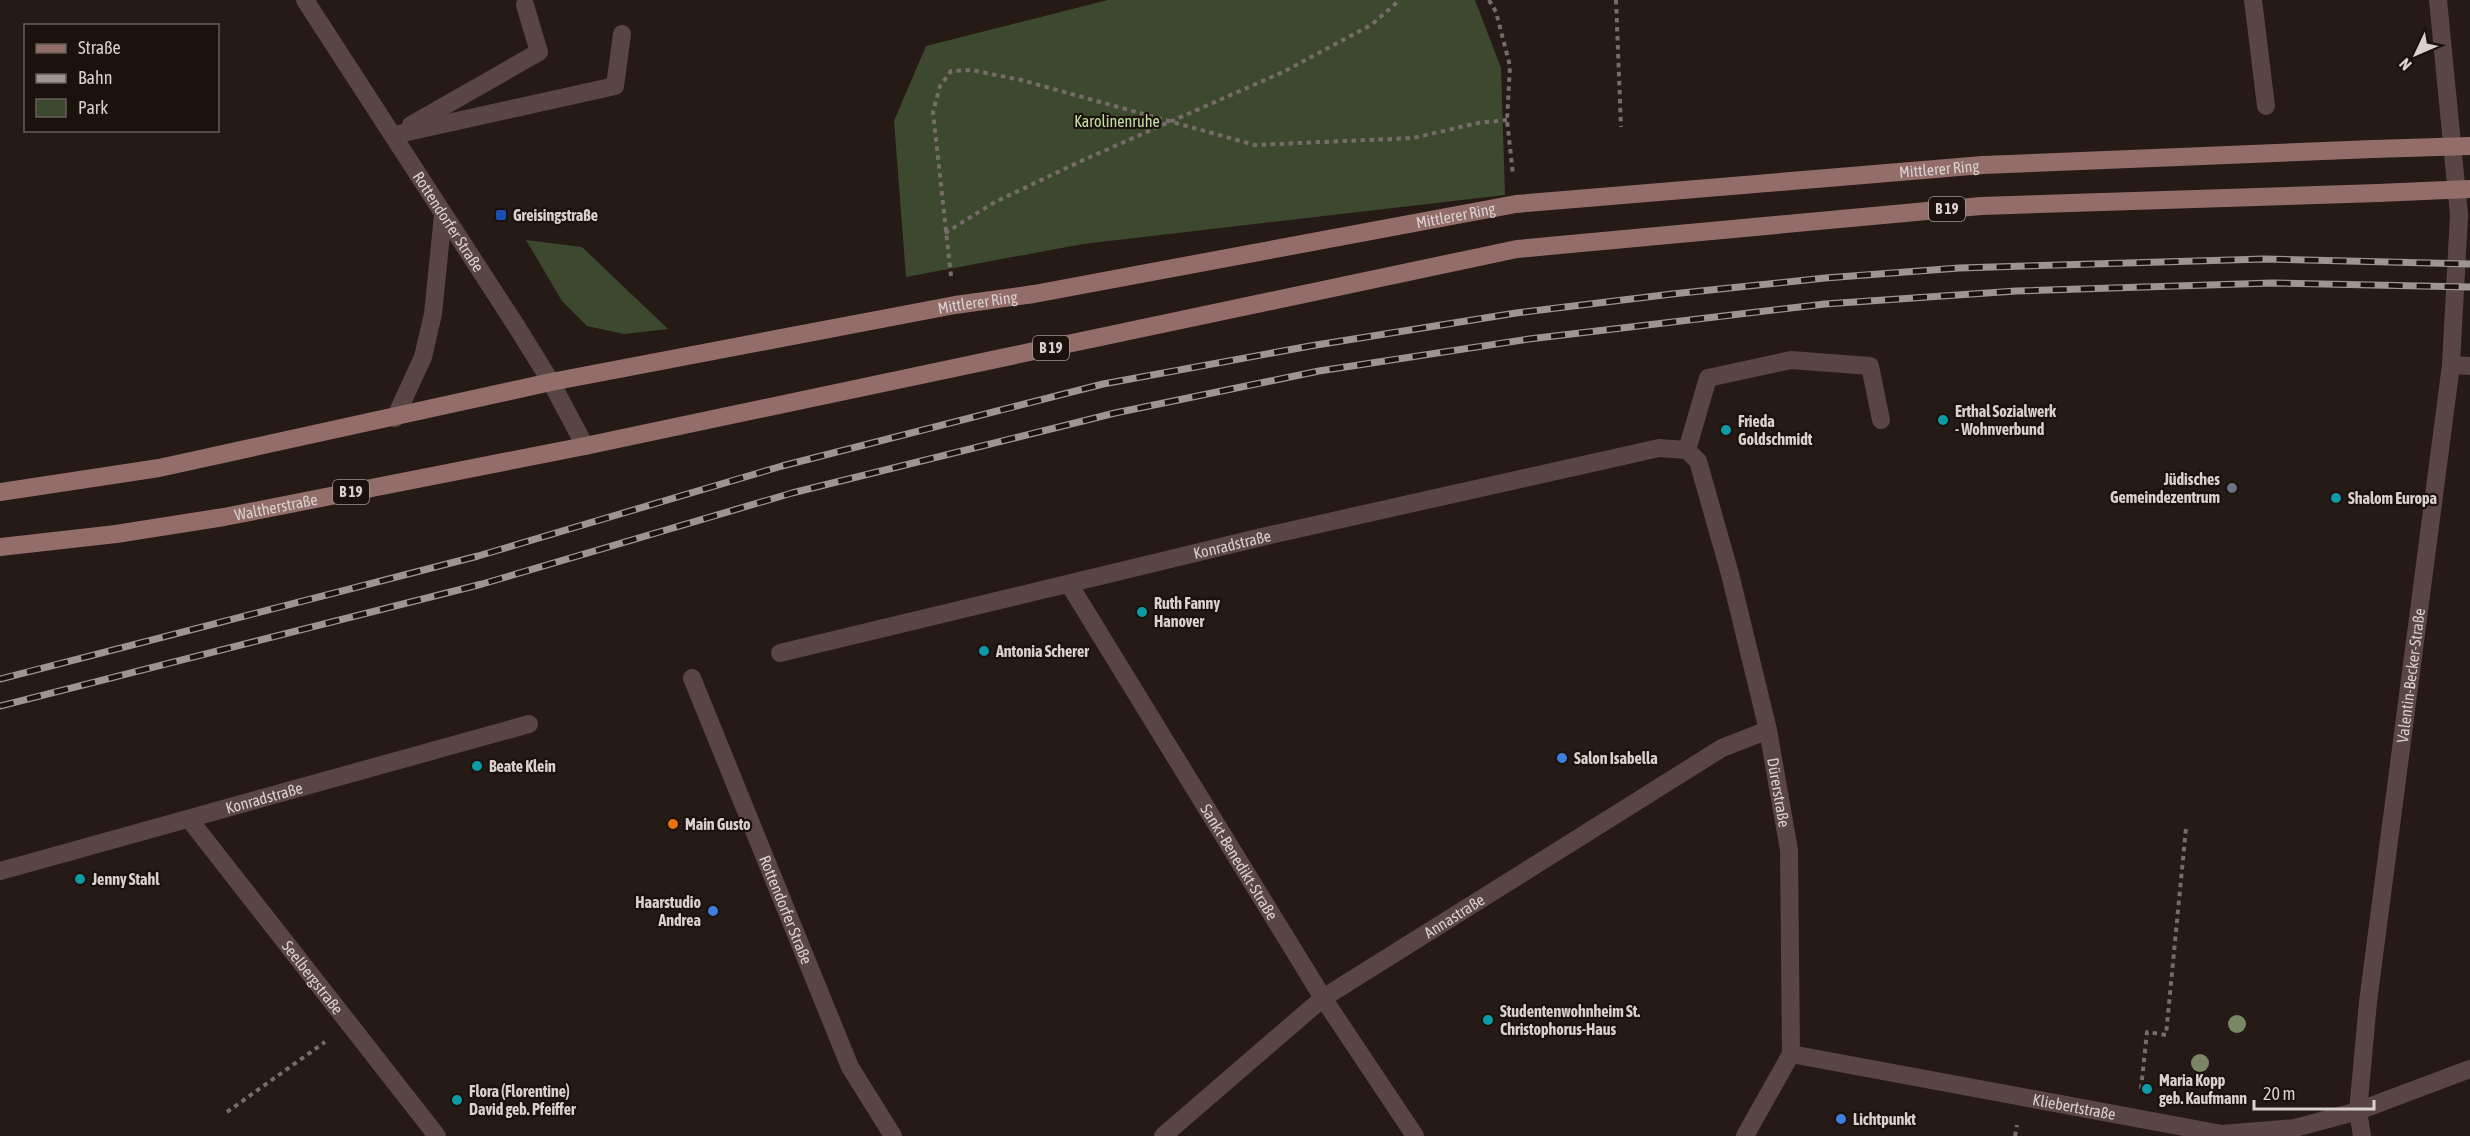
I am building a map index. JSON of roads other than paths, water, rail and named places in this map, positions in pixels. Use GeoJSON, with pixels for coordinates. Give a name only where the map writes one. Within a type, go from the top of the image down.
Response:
{"type":"FeatureCollection","features":[{"type":"Feature","properties":{"kind":"main road","name":"Mittlerer Ring"},"geometry":{"type":"LineString","coordinates":[[551,382],[955,305],[1046,291],[1516,204],[1983,165],[2470,146]]}},
{"type":"Feature","properties":{"kind":"main road","name":"B 19"},"geometry":{"type":"LineString","coordinates":[[585,446],[1517,249],[1981,206],[2470,189]]}},
{"type":"Feature","properties":{"kind":"main road"},"geometry":{"type":"LineString","coordinates":[[0,492],[159,468],[551,382]]}},
{"type":"Feature","properties":{"kind":"main road","name":"Waltherstraße"},"geometry":{"type":"LineString","coordinates":[[0,547],[116,534],[224,517],[585,446]]}},
{"type":"Feature","properties":{"kind":"street","name":"Rottendorfer Straße"},"geometry":{"type":"LineString","coordinates":[[305,0],[551,382],[585,446]]}},
{"type":"Feature","properties":{"kind":"street"},"geometry":{"type":"LineString","coordinates":[[2253,0],[2266,106]]}},
{"type":"Feature","properties":{"kind":"street","name":"Valentin-Becker-Straße"},"geometry":{"type":"LineString","coordinates":[[2362,1136],[2358,1112],[2368,1002],[2451,365],[2459,215],[2438,0]]}},
{"type":"Feature","properties":{"kind":"street"},"geometry":{"type":"LineString","coordinates":[[394,135],[539,52],[525,5]]}},
{"type":"Feature","properties":{"kind":"street"},"geometry":{"type":"LineString","coordinates":[[394,135],[615,86],[622,34]]}},
{"type":"Feature","properties":{"kind":"street"},"geometry":{"type":"LineString","coordinates":[[395,418],[423,357],[433,314],[443,215]]}},
{"type":"Feature","properties":{"kind":"street"},"geometry":{"type":"LineString","coordinates":[[1687,450],[1708,378],[1791,360],[1870,366],[1881,420]]}},
{"type":"Feature","properties":{"kind":"street"},"geometry":{"type":"LineString","coordinates":[[2451,365],[2470,366]]}},
{"type":"Feature","properties":{"kind":"street","name":"Konradstraße"},"geometry":{"type":"LineString","coordinates":[[780,653],[1266,536],[1659,448],[1687,450]]}},
{"type":"Feature","properties":{"kind":"street","name":"Dürerstraße"},"geometry":{"type":"LineString","coordinates":[[1687,450],[1698,461],[1702,472],[1730,574],[1768,730],[1789,850],[1791,1054],[1745,1136]]}},
{"type":"Feature","properties":{"kind":"street","name":"Sankt-Benedikt-Straße"},"geometry":{"type":"LineString","coordinates":[[1069,584],[1323,998],[1415,1136]]}},
{"type":"Feature","properties":{"kind":"street","name":"Rottendorfer Straße"},"geometry":{"type":"LineString","coordinates":[[692,678],[850,1067],[893,1136]]}},
{"type":"Feature","properties":{"kind":"street","name":"Konradstraße"},"geometry":{"type":"LineString","coordinates":[[0,871],[529,724]]}},
{"type":"Feature","properties":{"kind":"street","name":"Annastraße"},"geometry":{"type":"LineString","coordinates":[[1163,1136],[1323,998],[1722,748],[1768,730]]}},
{"type":"Feature","properties":{"kind":"street","name":"Seelbergstraße"},"geometry":{"type":"LineString","coordinates":[[189,819],[437,1136]]}},
{"type":"Feature","properties":{"kind":"street","name":"Kliebertstraße"},"geometry":{"type":"LineString","coordinates":[[1791,1054],[2222,1134],[2293,1132],[2358,1112],[2470,1069]]}},
{"type":"Feature","properties":{"kind":"railway"},"geometry":{"type":"LineString","coordinates":[[0,679],[478,556],[782,466],[1103,384],[1310,346],[1516,313],[1672,294],[1825,278],[1959,268],[2264,259],[2470,264]]}},
{"type":"Feature","properties":{"kind":"railway"},"geometry":{"type":"LineString","coordinates":[[0,706],[482,584],[792,493],[1115,413],[1319,371],[1529,339],[1825,304],[2016,291],[2272,283],[2470,287]]}},
{"type":"Feature","properties":{"kind":"place","name":"Greisingstraße"},"geometry":{"type":"Point","coordinates":[501,215]}},
{"type":"Feature","properties":{"kind":"place","name":"Erthal Sozialwerk - Wohnverbund"},"geometry":{"type":"Point","coordinates":[1943,420]}},
{"type":"Feature","properties":{"kind":"place","name":"Frieda Goldschmidt"},"geometry":{"type":"Point","coordinates":[1726,430]}},
{"type":"Feature","properties":{"kind":"place","name":"Jüdisches Gemeindezentrum"},"geometry":{"type":"Point","coordinates":[2232,488]}},
{"type":"Feature","properties":{"kind":"place","name":"Shalom Europa"},"geometry":{"type":"Point","coordinates":[2336,498]}},
{"type":"Feature","properties":{"kind":"place","name":"Ruth Fanny Hanover"},"geometry":{"type":"Point","coordinates":[1142,612]}},
{"type":"Feature","properties":{"kind":"place","name":"Antonia Scherer"},"geometry":{"type":"Point","coordinates":[984,651]}},
{"type":"Feature","properties":{"kind":"place","name":"Salon Isabella"},"geometry":{"type":"Point","coordinates":[1562,758]}},
{"type":"Feature","properties":{"kind":"place","name":"Beate Klein"},"geometry":{"type":"Point","coordinates":[477,766]}},
{"type":"Feature","properties":{"kind":"place","name":"Main Gusto"},"geometry":{"type":"Point","coordinates":[673,824]}},
{"type":"Feature","properties":{"kind":"place","name":"Jenny Stahl"},"geometry":{"type":"Point","coordinates":[80,879]}},
{"type":"Feature","properties":{"kind":"place","name":"Haarstudio Andrea"},"geometry":{"type":"Point","coordinates":[713,911]}},
{"type":"Feature","properties":{"kind":"place","name":"Studentenwohnheim St. Christophorus-Haus"},"geometry":{"type":"Point","coordinates":[1488,1020]}},
{"type":"Feature","properties":{"kind":"place","name":"Maria Kopp geb. Kaufmann"},"geometry":{"type":"Point","coordinates":[2147,1089]}},
{"type":"Feature","properties":{"kind":"place","name":"Flora (Florentine) David geb. Pfeiffer"},"geometry":{"type":"Point","coordinates":[457,1100]}},
{"type":"Feature","properties":{"kind":"place","name":"Lichtpunkt"},"geometry":{"type":"Point","coordinates":[1841,1119]}},
{"type":"Feature","properties":{"kind":"park label","name":"Karolinenruhe"},"geometry":{"type":"Point","coordinates":[1117,121]}}]}
